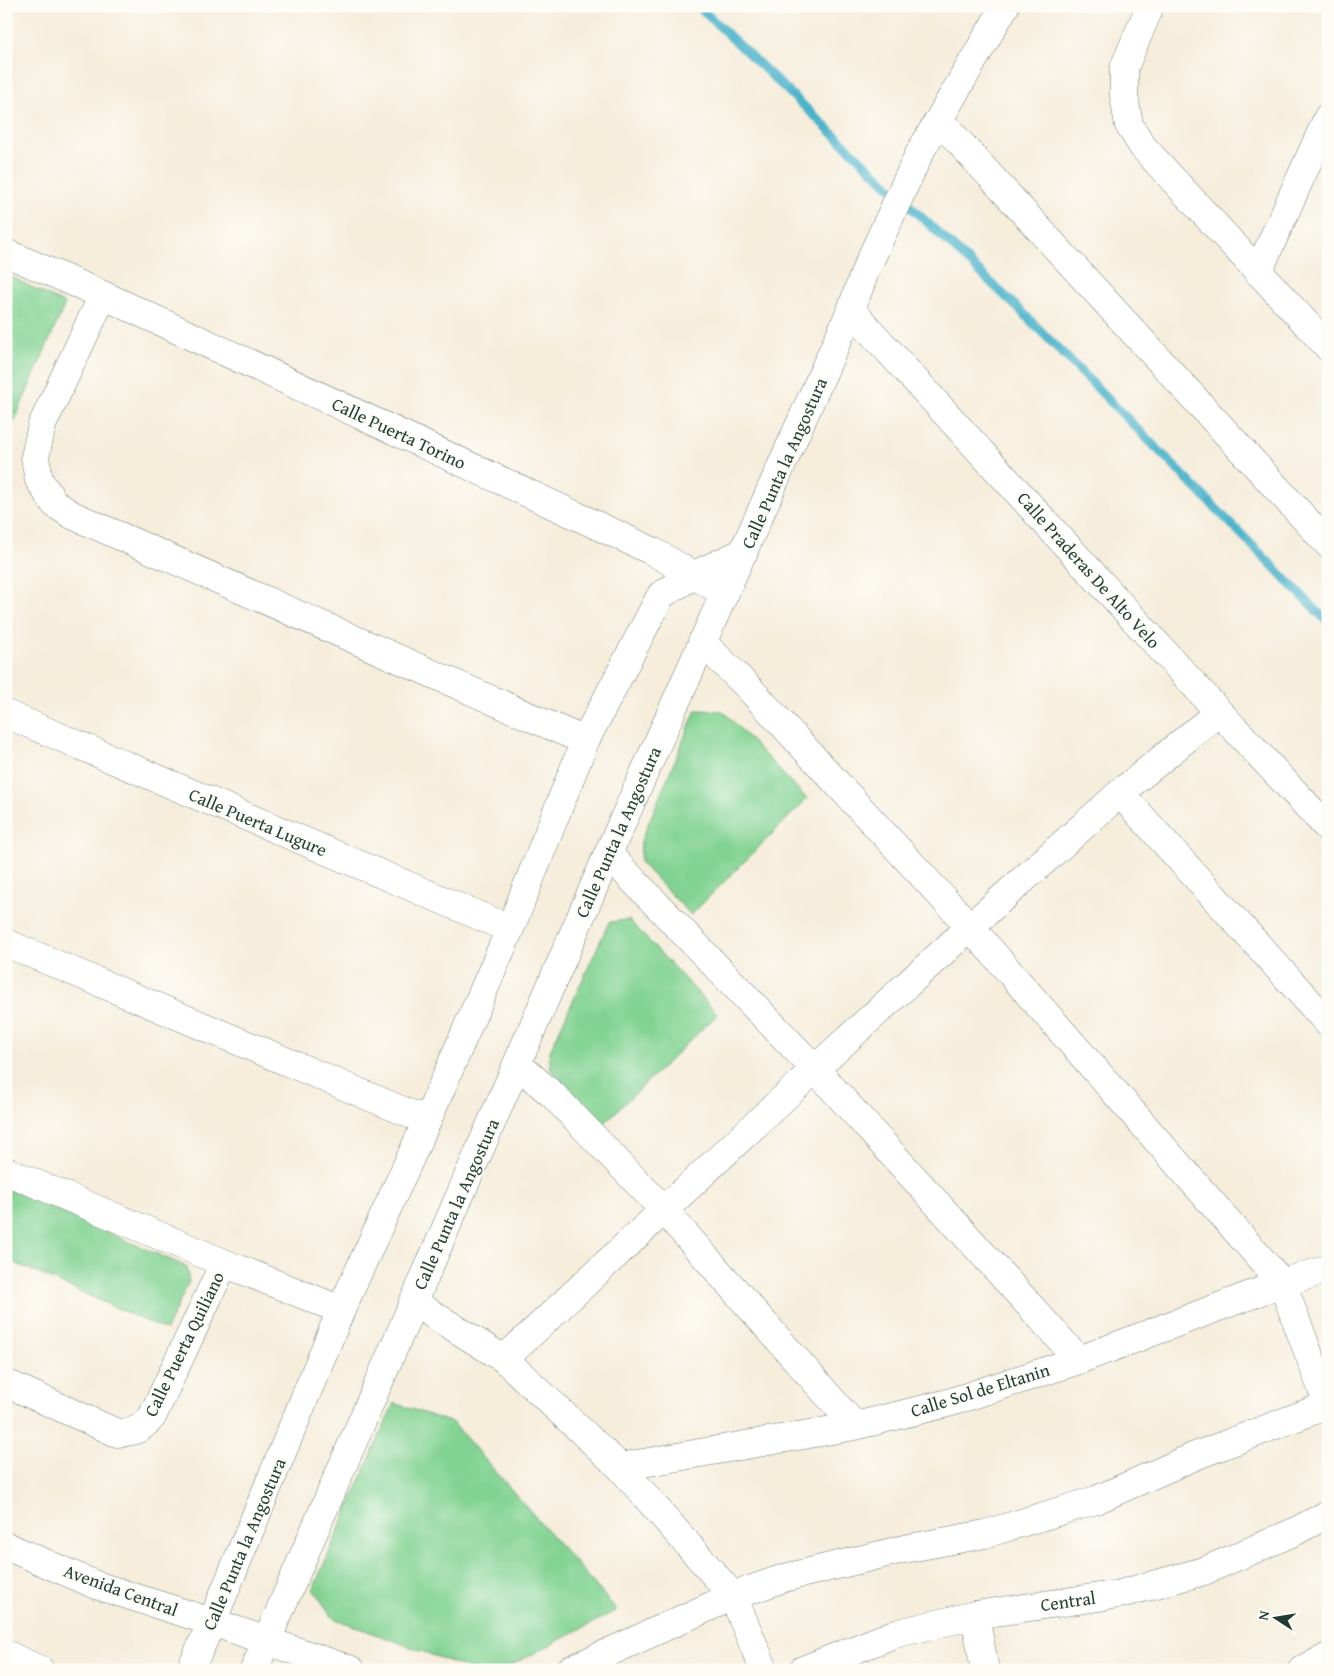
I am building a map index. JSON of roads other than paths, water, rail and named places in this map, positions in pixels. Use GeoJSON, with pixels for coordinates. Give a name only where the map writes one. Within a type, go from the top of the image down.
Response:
{"type":"FeatureCollection","features":[{"type":"Feature","properties":{"kind":"street","name":"Calle Punta la Angostura"},"geometry":{"type":"LineString","coordinates":[[254,1670],[608,854],[851,310],[866,269],[920,152],[1005,6]]}},
{"type":"Feature","properties":{"kind":"street"},"geometry":{"type":"LineString","coordinates":[[1150,6],[1124,68],[1124,96],[1129,125],[1143,147],[1328,347]]}},
{"type":"Feature","properties":{"kind":"street"},"geometry":{"type":"LineString","coordinates":[[1258,272],[1328,117]]}},
{"type":"Feature","properties":{"kind":"street"},"geometry":{"type":"LineString","coordinates":[[939,120],[1328,544]]}},
{"type":"Feature","properties":{"kind":"street","name":"Calle Puerta Torino"},"geometry":{"type":"LineString","coordinates":[[6,253],[103,295],[652,551],[726,593]]}},
{"type":"Feature","properties":{"kind":"street"},"geometry":{"type":"LineString","coordinates":[[103,295],[42,425],[35,457],[39,480],[55,504],[72,515],[585,741]]}},
{"type":"Feature","properties":{"kind":"street","name":"Calle Praderas De Alto Velo"},"geometry":{"type":"LineString","coordinates":[[851,310],[1218,712],[1328,828]]}},
{"type":"Feature","properties":{"kind":"street"},"geometry":{"type":"LineString","coordinates":[[694,575],[744,552]]}},
{"type":"Feature","properties":{"kind":"street","name":"Calle Punta la Angostura"},"geometry":{"type":"LineString","coordinates":[[190,1670],[212,1622],[341,1310],[427,1121],[510,929],[585,741],[662,595],[694,575]]}},
{"type":"Feature","properties":{"kind":"street"},"geometry":{"type":"LineString","coordinates":[[570,1670],[733,1596],[784,1578],[904,1549],[985,1534],[1096,1500],[1195,1456],[1328,1405],[1282,1283],[970,927],[747,686],[702,642]]}},
{"type":"Feature","properties":{"kind":"street"},"geometry":{"type":"LineString","coordinates":[[504,1359],[815,1068],[970,927],[1120,793],[1218,712]]}},
{"type":"Feature","properties":{"kind":"street","name":"Calle Puerta Lugure"},"geometry":{"type":"LineString","coordinates":[[6,714],[510,929]]}},
{"type":"Feature","properties":{"kind":"street"},"geometry":{"type":"LineString","coordinates":[[1120,793],[1328,1023]]}},
{"type":"Feature","properties":{"kind":"street"},"geometry":{"type":"LineString","coordinates":[[608,854],[815,1068],[1079,1360]]}},
{"type":"Feature","properties":{"kind":"street"},"geometry":{"type":"LineString","coordinates":[[6,943],[427,1121]]}},
{"type":"Feature","properties":{"kind":"street"},"geometry":{"type":"LineString","coordinates":[[517,1064],[554,1096],[663,1209],[855,1426]]}},
{"type":"Feature","properties":{"kind":"street","name":"Calle Puerta Quiliano"},"geometry":{"type":"LineString","coordinates":[[6,1171],[341,1310]]}},
{"type":"Feature","properties":{"kind":"street","name":"Calle Puerta Quiliano"},"geometry":{"type":"LineString","coordinates":[[6,1383],[117,1433],[132,1432],[143,1427],[152,1417],[224,1263]]}},
{"type":"Feature","properties":{"kind":"street","name":"Calle Sol de Eltanin"},"geometry":{"type":"LineString","coordinates":[[620,1467],[855,1426],[948,1402],[1079,1360],[1282,1283],[1328,1269]]}},
{"type":"Feature","properties":{"kind":"street"},"geometry":{"type":"LineString","coordinates":[[413,1302],[504,1359],[620,1467],[733,1596],[764,1670]]}},
{"type":"Feature","properties":{"kind":"street","name":"Central"},"geometry":{"type":"LineString","coordinates":[[803,1670],[894,1634],[975,1615],[1120,1594],[1204,1571],[1294,1532],[1328,1514]]}},
{"type":"Feature","properties":{"kind":"street","name":"Avenida Central"},"geometry":{"type":"LineString","coordinates":[[6,1546],[96,1585],[212,1622],[351,1670]]}},
{"type":"Feature","properties":{"kind":"street"},"geometry":{"type":"LineString","coordinates":[[975,1615],[985,1670]]}},
{"type":"Feature","properties":{"kind":"street"},"geometry":{"type":"LineString","coordinates":[[6,1654],[40,1670]]}},
{"type":"Feature","properties":{"kind":"street"},"geometry":{"type":"LineString","coordinates":[[1302,1670],[1328,1657]]}},
{"type":"Feature","properties":{"kind":"waterway"},"geometry":{"type":"LineString","coordinates":[[698,6],[1022,312],[1328,622]]}}]}
